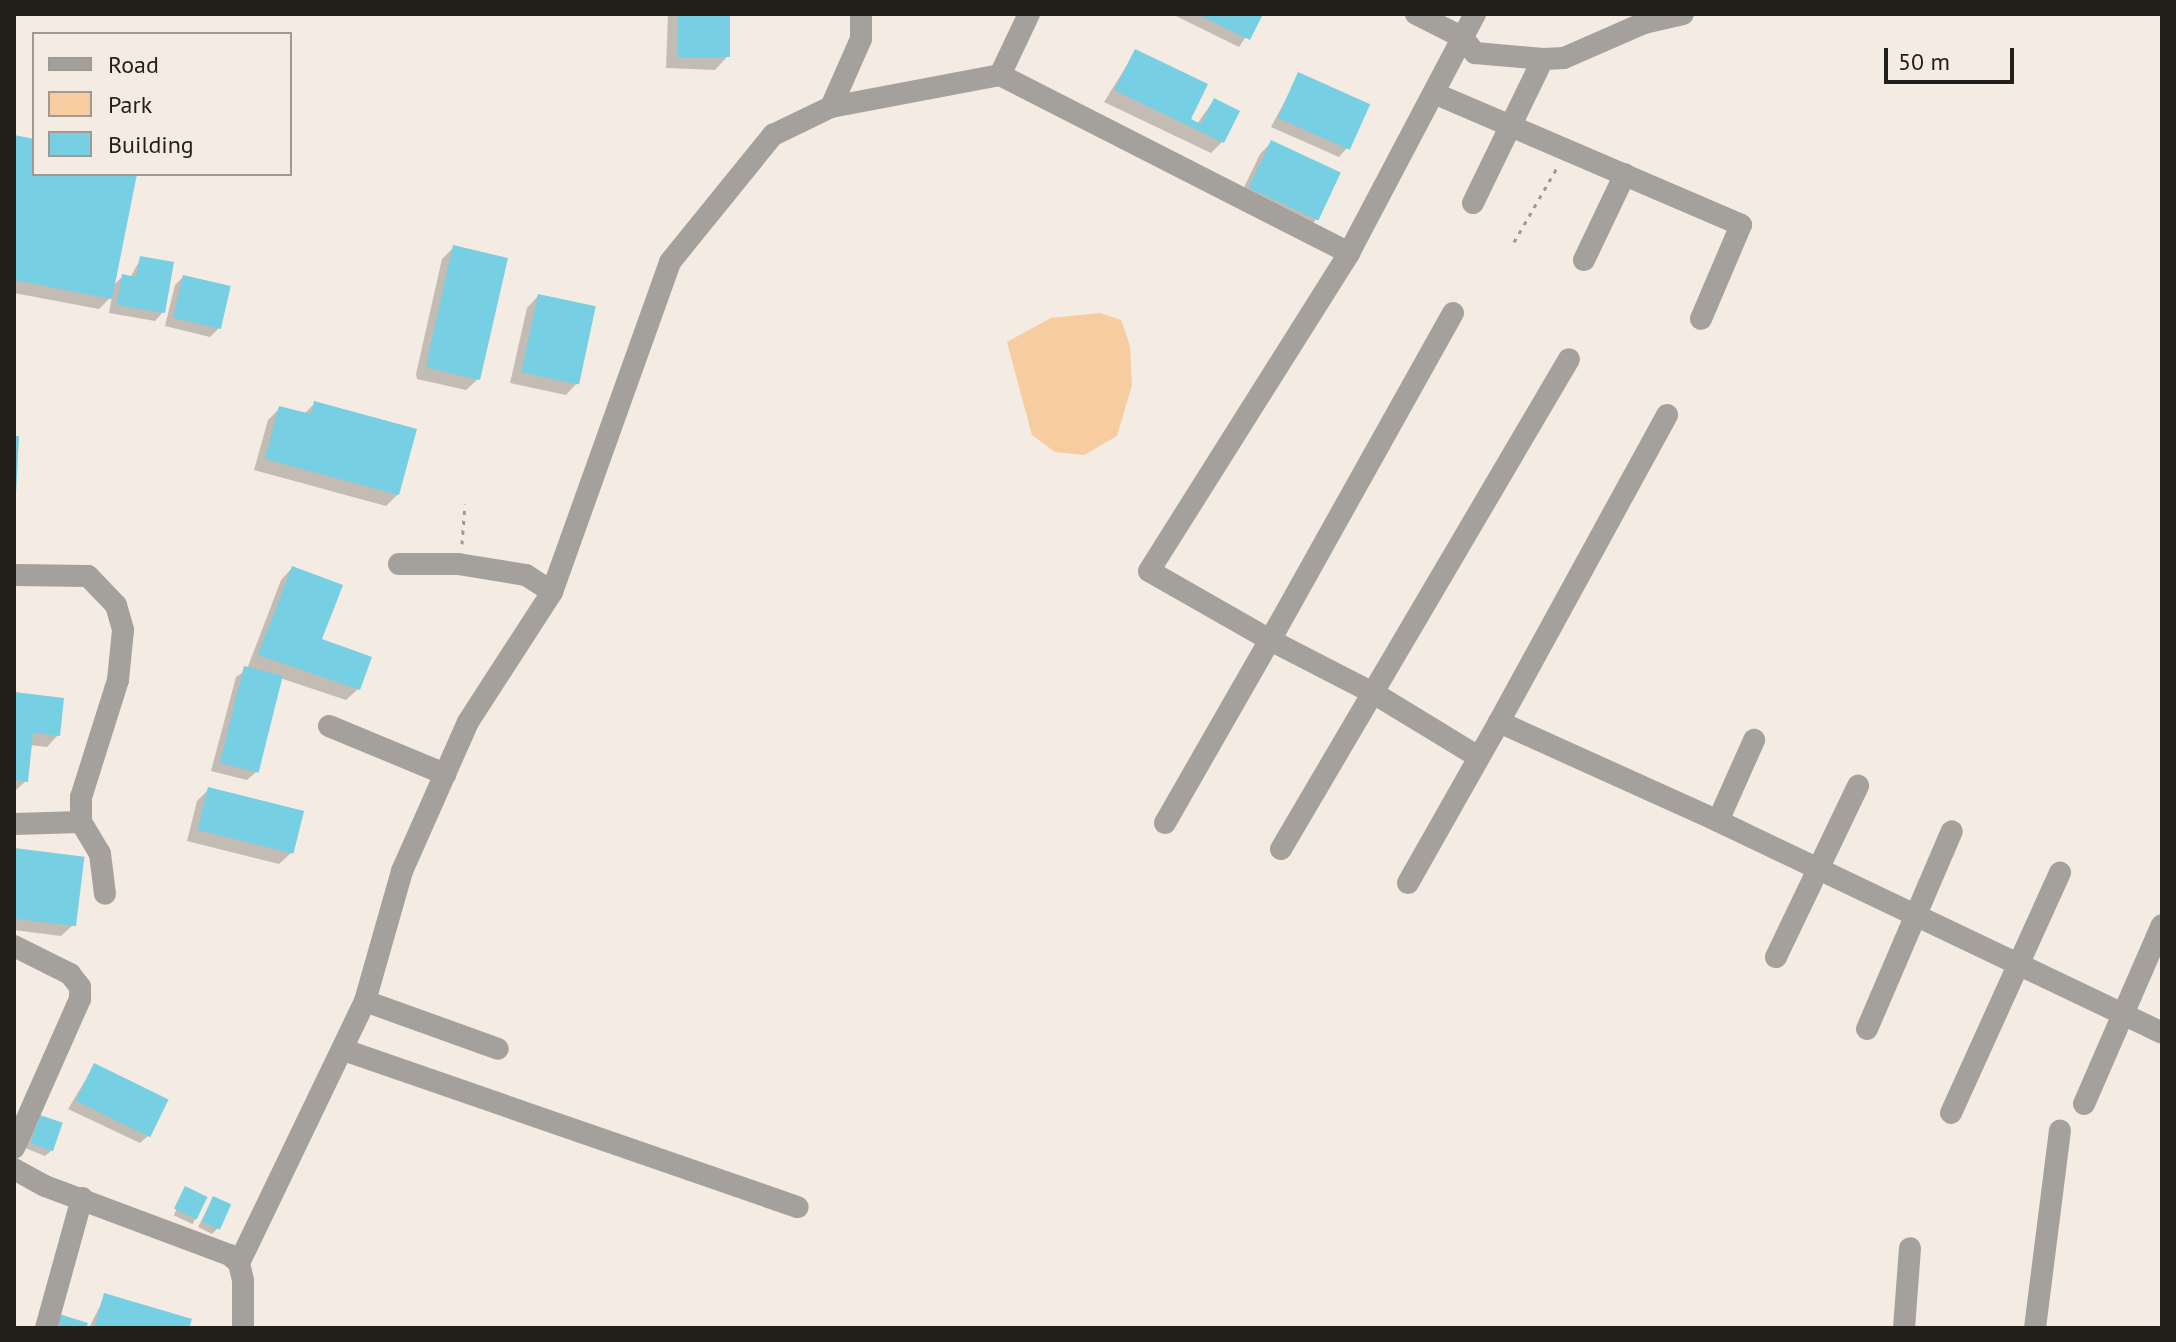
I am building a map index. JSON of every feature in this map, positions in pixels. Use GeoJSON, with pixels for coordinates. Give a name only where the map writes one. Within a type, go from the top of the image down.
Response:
{"type":"FeatureCollection","features":[{"type":"Feature","properties":{"kind":"street"},"geometry":{"type":"LineString","coordinates":[[831,107],[861,39],[861,14]]}},
{"type":"Feature","properties":{"kind":"street"},"geometry":{"type":"LineString","coordinates":[[1000,75],[1029,14]]}},
{"type":"Feature","properties":{"kind":"street"},"geometry":{"type":"LineString","coordinates":[[1416,14],[1462,37],[1475,53],[1543,59],[1564,58],[1644,23],[1683,14]]}},
{"type":"Feature","properties":{"kind":"street"},"geometry":{"type":"LineString","coordinates":[[1475,14],[1436,94],[1349,253],[1149,571],[1270,640],[1375,694],[1477,756]]}},
{"type":"Feature","properties":{"kind":"street"},"geometry":{"type":"LineString","coordinates":[[1473,203],[1508,124],[1543,59]]}},
{"type":"Feature","properties":{"kind":"street"},"geometry":{"type":"LineString","coordinates":[[243,1328],[239,1263],[365,1001],[402,871],[468,722],[552,592],[670,262],[773,135],[831,107],[1000,75],[1349,253]]}},
{"type":"Feature","properties":{"kind":"street"},"geometry":{"type":"LineString","coordinates":[[1436,94],[1741,225],[1701,319]]}},
{"type":"Feature","properties":{"kind":"street"},"geometry":{"type":"LineString","coordinates":[[1584,260],[1625,174]]}},
{"type":"Feature","properties":{"kind":"street"},"geometry":{"type":"LineString","coordinates":[[1165,823],[1453,313]]}},
{"type":"Feature","properties":{"kind":"street"},"geometry":{"type":"LineString","coordinates":[[1281,849],[1375,694],[1569,359]]}},
{"type":"Feature","properties":{"kind":"street"},"geometry":{"type":"LineString","coordinates":[[1408,883],[1667,415]]}},
{"type":"Feature","properties":{"kind":"street"},"geometry":{"type":"LineString","coordinates":[[399,564],[460,564],[526,575],[552,592]]}},
{"type":"Feature","properties":{"kind":"street"},"geometry":{"type":"LineString","coordinates":[[14,575],[88,576],[116,605],[123,630],[118,680],[87,766],[81,822],[100,854],[105,894]]}},
{"type":"Feature","properties":{"kind":"street"},"geometry":{"type":"LineString","coordinates":[[1499,722],[1718,821],[2162,1033]]}},
{"type":"Feature","properties":{"kind":"street"},"geometry":{"type":"LineString","coordinates":[[329,726],[445,774]]}},
{"type":"Feature","properties":{"kind":"street"},"geometry":{"type":"LineString","coordinates":[[1718,821],[1754,740]]}},
{"type":"Feature","properties":{"kind":"street"},"geometry":{"type":"LineString","coordinates":[[1776,957],[1858,786]]}},
{"type":"Feature","properties":{"kind":"street"},"geometry":{"type":"LineString","coordinates":[[14,824],[81,822]]}},
{"type":"Feature","properties":{"kind":"street"},"geometry":{"type":"LineString","coordinates":[[1867,1029],[1952,831]]}},
{"type":"Feature","properties":{"kind":"street"},"geometry":{"type":"LineString","coordinates":[[1951,1113],[2060,873]]}},
{"type":"Feature","properties":{"kind":"street"},"geometry":{"type":"LineString","coordinates":[[2084,1104],[2162,925]]}},
{"type":"Feature","properties":{"kind":"street"},"geometry":{"type":"LineString","coordinates":[[14,946],[70,974],[80,987],[80,999],[14,1148]]}},
{"type":"Feature","properties":{"kind":"street"},"geometry":{"type":"LineString","coordinates":[[365,1001],[498,1049]]}},
{"type":"Feature","properties":{"kind":"street"},"geometry":{"type":"LineString","coordinates":[[344,1050],[798,1207]]}},
{"type":"Feature","properties":{"kind":"street"},"geometry":{"type":"LineString","coordinates":[[2035,1328],[2060,1131]]}},
{"type":"Feature","properties":{"kind":"street"},"geometry":{"type":"LineString","coordinates":[[14,1169],[82,1198],[220,1249],[239,1263]]}},
{"type":"Feature","properties":{"kind":"street"},"geometry":{"type":"LineString","coordinates":[[46,1328],[82,1198]]}},
{"type":"Feature","properties":{"kind":"street"},"geometry":{"type":"LineString","coordinates":[[1904,1328],[1910,1248]]}},
{"type":"Feature","properties":{"kind":"path"},"geometry":{"type":"LineString","coordinates":[[1514,242],[1568,150]]}},
{"type":"Feature","properties":{"kind":"path"},"geometry":{"type":"LineString","coordinates":[[460,564],[465,504]]}},
{"type":"Feature","properties":{"kind":"green space"},"geometry":{"type":"Polygon","coordinates":[[[1100,313],[1121,320],[1130,346],[1132,385],[1117,436],[1084,455],[1055,452],[1032,435],[1007,342],[1051,318],[1100,313]]]}},
{"type":"Feature","properties":{"kind":"building"},"geometry":{"type":"Polygon","coordinates":[[[678,14],[730,14],[730,57],[678,57],[678,14]]]}},
{"type":"Feature","properties":{"kind":"building"},"geometry":{"type":"Polygon","coordinates":[[[1197,14],[1263,14],[1250,40],[1197,14]]]}},
{"type":"Feature","properties":{"kind":"building"},"geometry":{"type":"Polygon","coordinates":[[[1135,49],[1208,84],[1191,119],[1201,124],[1214,98],[1240,111],[1224,143],[1114,90],[1135,49]]]}},
{"type":"Feature","properties":{"kind":"building"},"geometry":{"type":"Polygon","coordinates":[[[1298,72],[1370,104],[1350,150],[1278,118],[1298,72]]]}},
{"type":"Feature","properties":{"kind":"building"},"geometry":{"type":"Polygon","coordinates":[[[14,135],[32,139],[32,176],[137,176],[112,299],[14,280],[14,135]]]}},
{"type":"Feature","properties":{"kind":"building"},"geometry":{"type":"Polygon","coordinates":[[[1271,140],[1341,173],[1318,221],[1249,188],[1271,140]]]}},
{"type":"Feature","properties":{"kind":"building"},"geometry":{"type":"Polygon","coordinates":[[[453,245],[508,258],[480,380],[428,368],[453,245]]]}},
{"type":"Feature","properties":{"kind":"building"},"geometry":{"type":"Polygon","coordinates":[[[140,256],[174,262],[165,313],[117,305],[122,274],[136,277],[140,256]]]}},
{"type":"Feature","properties":{"kind":"building"},"geometry":{"type":"Polygon","coordinates":[[[183,275],[231,286],[221,329],[173,318],[183,275]]]}},
{"type":"Feature","properties":{"kind":"building"},"geometry":{"type":"Polygon","coordinates":[[[538,294],[596,306],[579,385],[521,372],[538,294]]]}},
{"type":"Feature","properties":{"kind":"building"},"geometry":{"type":"Polygon","coordinates":[[[314,401],[417,429],[399,495],[265,459],[279,406],[311,414],[314,401]]]}},
{"type":"Feature","properties":{"kind":"building"},"geometry":{"type":"Polygon","coordinates":[[[14,436],[19,436],[16,494],[14,494],[14,436]]]}},
{"type":"Feature","properties":{"kind":"building"},"geometry":{"type":"Polygon","coordinates":[[[292,566],[343,585],[322,639],[372,657],[360,690],[258,655],[292,566]]]}},
{"type":"Feature","properties":{"kind":"building"},"geometry":{"type":"Polygon","coordinates":[[[244,666],[283,676],[259,773],[220,763],[244,666]]]}},
{"type":"Feature","properties":{"kind":"building"},"geometry":{"type":"Polygon","coordinates":[[[14,692],[64,698],[60,736],[33,733],[28,782],[14,780],[14,692]]]}},
{"type":"Feature","properties":{"kind":"building"},"geometry":{"type":"Polygon","coordinates":[[[208,787],[304,811],[293,854],[197,830],[208,787]]]}},
{"type":"Feature","properties":{"kind":"building"},"geometry":{"type":"Polygon","coordinates":[[[14,848],[84,857],[76,926],[14,919],[14,848]]]}},
{"type":"Feature","properties":{"kind":"building"},"geometry":{"type":"Polygon","coordinates":[[[94,1063],[169,1099],[150,1137],[76,1101],[94,1063]]]}},
{"type":"Feature","properties":{"kind":"building"},"geometry":{"type":"Polygon","coordinates":[[[40,1115],[63,1123],[53,1151],[30,1143],[40,1115]]]}},
{"type":"Feature","properties":{"kind":"building"},"geometry":{"type":"Polygon","coordinates":[[[185,1186],[207,1197],[197,1219],[174,1208],[185,1186]]]}},
{"type":"Feature","properties":{"kind":"building"},"geometry":{"type":"Polygon","coordinates":[[[213,1196],[231,1204],[220,1230],[202,1222],[213,1196]]]}},
{"type":"Feature","properties":{"kind":"building"},"geometry":{"type":"Polygon","coordinates":[[[104,1293],[192,1319],[189,1328],[94,1328],[104,1293]]]}},
{"type":"Feature","properties":{"kind":"building"},"geometry":{"type":"Polygon","coordinates":[[[59,1314],[88,1323],[86,1328],[55,1328],[59,1314]]]}}]}
